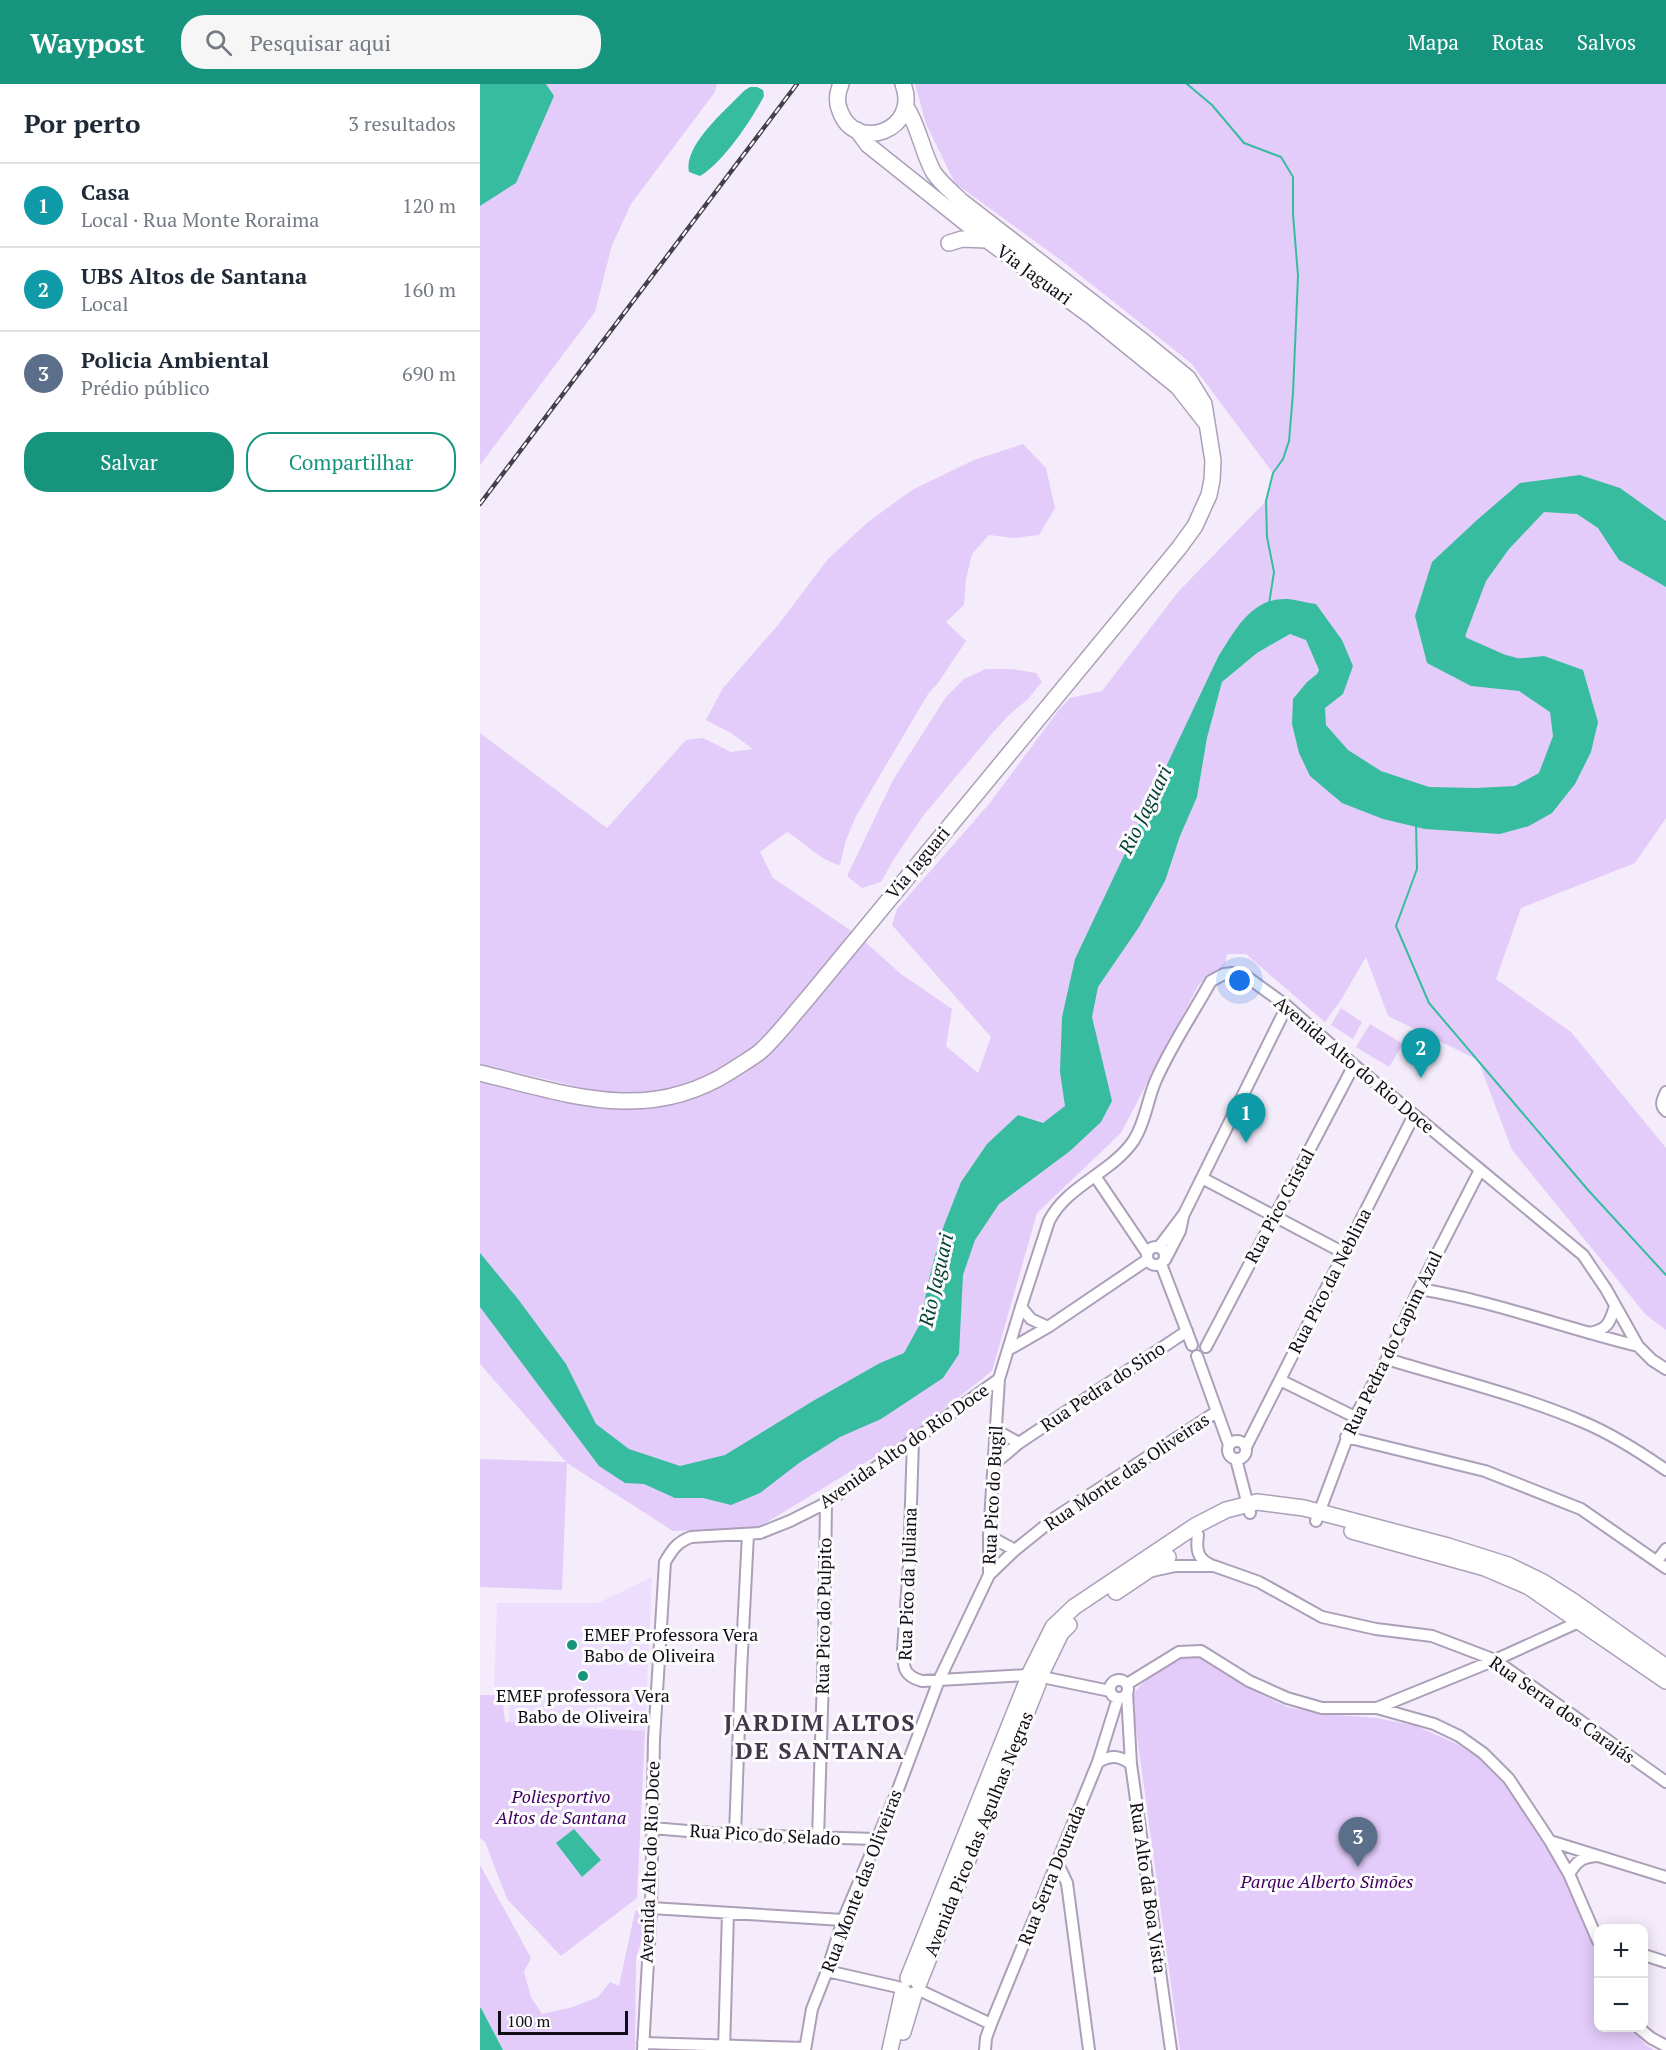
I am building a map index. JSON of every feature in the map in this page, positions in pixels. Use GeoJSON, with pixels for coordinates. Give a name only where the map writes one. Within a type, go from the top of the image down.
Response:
{"type":"FeatureCollection","features":[{"type":"Feature","properties":{"kind":"street","name":"Via Jaguari"},"geometry":{"type":"LineString","coordinates":[[841,84],[838,94],[839,108],[845,121],[857,130],[868,145],[987,240],[1092,317],[1178,387],[1207,424]]}},
{"type":"Feature","properties":{"kind":"street","name":"Via Jaguari"},"geometry":{"type":"LineString","coordinates":[[857,130],[871,134],[885,131],[897,123],[906,93]]}},
{"type":"Feature","properties":{"kind":"street","name":"Via Jaguari"},"geometry":{"type":"LineString","coordinates":[[480,1074],[597,1101],[626,1102],[683,1095],[713,1083],[760,1052],[807,999],[1184,541],[1202,512],[1212,480],[1213,452],[1204,404],[1188,378],[961,201],[936,175],[922,147],[910,113],[906,93]]}},
{"type":"Feature","properties":{"kind":"street"},"geometry":{"type":"LineString","coordinates":[[949,243],[962,239],[987,240]]}},
{"type":"Feature","properties":{"kind":"street","name":"Avenida Alto do Rio Doce"},"geometry":{"type":"LineString","coordinates":[[643,2047],[651,1908],[654,1739],[665,1562],[674,1547],[691,1537],[760,1533],[826,1503],[999,1379],[1049,1221],[1062,1202],[1095,1176],[1134,1140],[1142,1124],[1155,1081],[1211,981],[1224,974],[1240,974],[1287,1006],[1354,1065],[1583,1255],[1606,1289],[1638,1346],[1652,1360],[1666,1369]]}},
{"type":"Feature","properties":{"kind":"street"},"geometry":{"type":"LineString","coordinates":[[1159,1248],[1184,1214],[1287,1006]]}},
{"type":"Feature","properties":{"kind":"street","name":"Rua Pico Cristal"},"geometry":{"type":"LineString","coordinates":[[1206,1347],[1354,1065]]}},
{"type":"Feature","properties":{"kind":"street"},"geometry":{"type":"LineString","coordinates":[[1666,1092],[1662,1106],[1666,1111]]}},
{"type":"Feature","properties":{"kind":"street","name":"Rua Pico da Neblina"},"geometry":{"type":"LineString","coordinates":[[1242,1454],[1414,1115]]}},
{"type":"Feature","properties":{"kind":"street","name":"Rua Pedra do Capim Azul"},"geometry":{"type":"LineString","coordinates":[[1317,1516],[1354,1417],[1387,1359],[1480,1170]]}},
{"type":"Feature","properties":{"kind":"street"},"geometry":{"type":"LineString","coordinates":[[1095,1176],[1153,1265],[1163,1262],[1180,1231],[1184,1214]]}},
{"type":"Feature","properties":{"kind":"street"},"geometry":{"type":"LineString","coordinates":[[1202,1178],[1344,1253]]}},
{"type":"Feature","properties":{"kind":"street"},"geometry":{"type":"LineString","coordinates":[[1008,1350],[1048,1327],[1147,1256],[1154,1247],[1159,1248],[1165,1254],[1163,1262],[1192,1345],[1192,1351],[1197,1356],[1229,1445],[1228,1454],[1242,1454]]}},
{"type":"Feature","properties":{"kind":"street"},"geometry":{"type":"LineString","coordinates":[[1419,1290],[1443,1293],[1514,1310],[1587,1334],[1638,1346]]}},
{"type":"Feature","properties":{"kind":"street"},"geometry":{"type":"LineString","coordinates":[[1587,1334],[1599,1332],[1606,1327],[1611,1320],[1615,1306]]}},
{"type":"Feature","properties":{"kind":"street"},"geometry":{"type":"LineString","coordinates":[[1021,1307],[1031,1319],[1048,1327]]}},
{"type":"Feature","properties":{"kind":"street","name":"Rua Pedra do Sino"},"geometry":{"type":"LineString","coordinates":[[993,1466],[1019,1443],[1186,1331]]}},
{"type":"Feature","properties":{"kind":"street"},"geometry":{"type":"LineString","coordinates":[[1192,1345],[1201,1341],[1206,1347],[1204,1354],[1197,1356]]}},
{"type":"Feature","properties":{"kind":"street"},"geometry":{"type":"LineString","coordinates":[[1387,1359],[1493,1392],[1527,1400],[1585,1423],[1639,1452],[1666,1470]]}},
{"type":"Feature","properties":{"kind":"street","name":"Rua Pico do Bugil"},"geometry":{"type":"LineString","coordinates":[[989,1575],[989,1536],[999,1379]]}},
{"type":"Feature","properties":{"kind":"street"},"geometry":{"type":"LineString","coordinates":[[1280,1380],[1354,1417]]}},
{"type":"Feature","properties":{"kind":"street","name":"Rua Monte das Oliveiras"},"geometry":{"type":"LineString","coordinates":[[805,2049],[812,2009],[843,1920],[897,1792],[939,1680],[989,1575],[1056,1517],[1216,1412]]}},
{"type":"Feature","properties":{"kind":"street"},"geometry":{"type":"LineString","coordinates":[[996,1430],[1019,1443]]}},
{"type":"Feature","properties":{"kind":"street"},"geometry":{"type":"LineString","coordinates":[[1346,1437],[1485,1471],[1581,1509],[1662,1564],[1666,1549]]}},
{"type":"Feature","properties":{"kind":"street"},"geometry":{"type":"LineString","coordinates":[[1229,1445],[1239,1440],[1250,1508]]}},
{"type":"Feature","properties":{"kind":"street","name":"Rua Pico da Juliana"},"geometry":{"type":"LineString","coordinates":[[914,1441],[903,1663],[906,1671],[912,1678],[922,1681],[1034,1677],[1119,1691]]}},
{"type":"Feature","properties":{"kind":"street","name":"Rua Pico do Pulpito"},"geometry":{"type":"LineString","coordinates":[[818,1838],[826,1503]]}},
{"type":"Feature","properties":{"kind":"street","name":"Avenida Pico das Agulhas Negras"},"geometry":{"type":"LineString","coordinates":[[890,2050],[911,1988],[1053,1627],[1074,1607],[1195,1526],[1226,1510],[1284,1504],[1497,1573],[1529,1587],[1666,1681]]}},
{"type":"Feature","properties":{"kind":"street","name":"Avenida Pico das Agulhas Negras"},"geometry":{"type":"LineString","coordinates":[[1034,1677],[1061,1633],[1080,1615],[1146,1573],[1198,1535],[1250,1508]]}},
{"type":"Feature","properties":{"kind":"street","name":"Avenida Pico das Agulhas Negras"},"geometry":{"type":"LineString","coordinates":[[1317,1516],[1485,1557],[1524,1572],[1573,1601],[1666,1667]]}},
{"type":"Feature","properties":{"kind":"street"},"geometry":{"type":"LineString","coordinates":[[735,1835],[748,1534]]}},
{"type":"Feature","properties":{"kind":"street"},"geometry":{"type":"LineString","coordinates":[[1198,1535],[1198,1554],[1202,1561],[1214,1566]]}},
{"type":"Feature","properties":{"kind":"street"},"geometry":{"type":"LineString","coordinates":[[989,1536],[1016,1550]]}},
{"type":"Feature","properties":{"kind":"street","name":"Rua Serra dos Carajás"},"geometry":{"type":"LineString","coordinates":[[1146,1573],[1175,1566],[1214,1566],[1259,1581],[1322,1617],[1376,1629],[1432,1636],[1495,1660],[1666,1782]]}},
{"type":"Feature","properties":{"kind":"street"},"geometry":{"type":"LineString","coordinates":[[1377,1708],[1495,1660],[1581,1621]]}},
{"type":"Feature","properties":{"kind":"street"},"geometry":{"type":"LineString","coordinates":[[1119,1691],[1179,1652],[1201,1651],[1249,1681],[1287,1698],[1322,1708],[1377,1708],[1434,1724],[1459,1736],[1484,1753],[1509,1779],[1569,1874],[1594,1932]]}},
{"type":"Feature","properties":{"kind":"street","name":"Rua Alto da Boa Vista"},"geometry":{"type":"LineString","coordinates":[[1119,1691],[1129,1725],[1131,1764],[1171,2050]]}},
{"type":"Feature","properties":{"kind":"street","name":"Rua Serra Dourada"},"geometry":{"type":"LineString","coordinates":[[985,2050],[991,2024],[1098,1762],[1119,1691]]}},
{"type":"Feature","properties":{"kind":"street"},"geometry":{"type":"LineString","coordinates":[[1098,1762],[1114,1756],[1131,1764]]}},
{"type":"Feature","properties":{"kind":"street","name":"Rua Pico do Selado"},"geometry":{"type":"LineString","coordinates":[[652,1828],[735,1835],[877,1839]]}},
{"type":"Feature","properties":{"kind":"street"},"geometry":{"type":"LineString","coordinates":[[1550,1841],[1666,1877]]}},
{"type":"Feature","properties":{"kind":"street"},"geometry":{"type":"LineString","coordinates":[[1569,1874],[1582,1858],[1600,1855]]}},
{"type":"Feature","properties":{"kind":"street"},"geometry":{"type":"LineString","coordinates":[[1057,1862],[1067,1883],[1089,2050]]}},
{"type":"Feature","properties":{"kind":"street"},"geometry":{"type":"LineString","coordinates":[[651,1908],[843,1920]]}},
{"type":"Feature","properties":{"kind":"street"},"geometry":{"type":"LineString","coordinates":[[724,2048],[728,1913]]}},
{"type":"Feature","properties":{"kind":"street"},"geometry":{"type":"LineString","coordinates":[[1648,1956],[1666,1962]]}},
{"type":"Feature","properties":{"kind":"street"},"geometry":{"type":"LineString","coordinates":[[827,1971],[911,1988],[991,2024]]}},
{"type":"Feature","properties":{"kind":"street","name":"Avenida Pico das Agulhas Negras"},"geometry":{"type":"LineString","coordinates":[[900,2050],[911,1988]]}},
{"type":"Feature","properties":{"kind":"street"},"geometry":{"type":"LineString","coordinates":[[1644,2032],[1666,2046]]}},
{"type":"Feature","properties":{"kind":"street"},"geometry":{"type":"LineString","coordinates":[[643,2047],[805,2049]]}},
{"type":"Feature","properties":{"kind":"shaded area","name":"EMEF Professora Vera Babo de Oliveira"},"geometry":{"type":"Polygon","coordinates":[[[652,1577],[645,1731],[509,1723],[509,1697],[494,1687],[497,1603],[598,1603],[652,1577]]]}},
{"type":"Feature","properties":{"kind":"green space"},"geometry":{"type":"Polygon","coordinates":[[[480,84],[717,84],[715,92],[631,204],[612,245],[595,312],[480,465],[480,84]]]}},
{"type":"Feature","properties":{"kind":"green space"},"geometry":{"type":"Polygon","coordinates":[[[915,84],[1666,84],[1666,818],[1635,863],[1521,908],[1496,979],[1571,1032],[1666,1148],[1666,1330],[1646,1315],[1512,1150],[1478,1060],[1388,1016],[1366,957],[1325,1022],[1246,954],[1227,954],[1225,964],[1199,984],[1121,1133],[1037,1213],[992,1371],[911,1435],[757,1528],[673,1531],[567,1463],[562,1590],[480,1587],[480,1459],[566,1462],[480,1364],[480,1080],[602,1107],[601,1092],[480,1064],[480,733],[607,828],[686,740],[703,738],[731,752],[753,749],[731,733],[706,720],[723,688],[778,625],[828,559],[868,522],[912,490],[974,460],[1023,444],[1046,468],[1055,508],[1039,535],[1014,538],[989,535],[972,554],[966,579],[964,605],[946,622],[966,641],[928,694],[856,816],[846,840],[840,865],[819,855],[787,832],[760,852],[773,878],[856,934],[901,974],[952,1009],[946,1046],[978,1073],[991,1037],[892,925],[897,909],[989,804],[1058,711],[1070,698],[1102,691],[1178,592],[1266,501],[1273,473],[1191,363],[1062,261],[955,183],[926,124],[915,84]],[[1316,604],[1218,657],[1160,782],[1191,809],[1197,797],[1207,738],[1222,682],[1257,653],[1290,634],[1306,639],[1319,670],[1307,682],[1311,706],[1343,694],[1316,604]]]}},
{"type":"Feature","properties":{"kind":"green space"},"geometry":{"type":"Polygon","coordinates":[[[986,669],[1012,669],[1036,673],[1042,682],[990,736],[923,816],[881,882],[862,888],[848,877],[848,874],[893,780],[946,697],[964,679],[986,669]]]}},
{"type":"Feature","properties":{"kind":"green space"},"geometry":{"type":"Polygon","coordinates":[[[1341,1008],[1362,1022],[1353,1039],[1331,1025],[1341,1008]]]}},
{"type":"Feature","properties":{"kind":"green space"},"geometry":{"type":"Polygon","coordinates":[[[1370,1024],[1403,1044],[1389,1067],[1356,1047],[1370,1024]]]}},
{"type":"Feature","properties":{"kind":"green space","name":"Parque Alberto Simões"},"geometry":{"type":"Polygon","coordinates":[[[1186,1656],[1202,1658],[1260,1694],[1287,1707],[1324,1714],[1377,1718],[1416,1726],[1457,1744],[1490,1765],[1509,1789],[1560,1869],[1594,1948],[1594,2032],[1635,2032],[1654,2050],[1180,2050],[1132,1699],[1140,1686],[1186,1656]]]}},
{"type":"Feature","properties":{"kind":"green space","name":"Poliesportivo Altos de Santana"},"geometry":{"type":"Polygon","coordinates":[[[480,1695],[502,1695],[505,1722],[645,1731],[637,1898],[561,1956],[507,1899],[485,1842],[480,1838],[480,1695]]]}},
{"type":"Feature","properties":{"kind":"green space"},"geometry":{"type":"Polygon","coordinates":[[[480,1865],[531,1958],[524,1972],[531,1997],[542,2014],[573,2007],[598,1997],[610,1982],[619,1986],[635,1911],[651,1908],[636,1959],[635,2050],[503,2050],[480,2007],[480,1865]]]}},
{"type":"Feature","properties":{"kind":"water"},"geometry":{"type":"Polygon","coordinates":[[[480,84],[546,84],[554,96],[516,183],[480,206],[480,84]]]}},
{"type":"Feature","properties":{"kind":"water"},"geometry":{"type":"Polygon","coordinates":[[[750,87],[763,90],[764,96],[736,140],[709,170],[700,176],[689,172],[689,161],[700,139],[718,117],[750,87]]]}},
{"type":"Feature","properties":{"kind":"water"},"geometry":{"type":"Polygon","coordinates":[[[1580,475],[1620,488],[1666,521],[1666,587],[1619,560],[1598,528],[1577,514],[1544,512],[1509,549],[1486,581],[1464,639],[1477,658],[1493,661],[1544,656],[1583,670],[1598,722],[1591,752],[1575,784],[1552,813],[1529,826],[1500,834],[1425,829],[1383,819],[1342,803],[1310,776],[1299,753],[1292,724],[1293,699],[1319,670],[1306,640],[1290,634],[1257,653],[1222,682],[1207,738],[1197,797],[1180,836],[1165,881],[1139,927],[1098,987],[1092,1017],[1112,1101],[1101,1122],[1070,1151],[999,1204],[975,1240],[963,1275],[959,1354],[943,1378],[881,1419],[840,1437],[799,1463],[760,1493],[731,1505],[703,1498],[675,1498],[644,1484],[625,1483],[599,1466],[480,1307],[480,1253],[518,1299],[566,1364],[596,1424],[629,1449],[680,1466],[725,1455],[813,1401],[880,1363],[904,1353],[920,1324],[941,1233],[961,1182],[987,1144],[1018,1115],[1043,1123],[1065,1106],[1060,1072],[1062,1017],[1075,959],[1218,657],[1238,627],[1254,610],[1275,600],[1288,599],[1316,604],[1342,640],[1353,666],[1343,694],[1325,708],[1326,725],[1348,750],[1381,771],[1429,787],[1515,786],[1539,773],[1553,736],[1550,712],[1519,691],[1471,686],[1427,663],[1415,616],[1432,562],[1520,483],[1580,475]]]}},
{"type":"Feature","properties":{"kind":"water"},"geometry":{"type":"Polygon","coordinates":[[[574,1829],[601,1860],[582,1877],[556,1843],[574,1829]]]}},
{"type":"Feature","properties":{"kind":"water"},"geometry":{"type":"Polygon","coordinates":[[[480,2007],[482,2010],[503,2050],[480,2050],[480,2007]]]}},
{"type":"Feature","properties":{"kind":"waterway"},"geometry":{"type":"LineString","coordinates":[[1187,84],[1212,105],[1244,143],[1281,157],[1293,177],[1293,214],[1298,276],[1293,393],[1289,441],[1283,459],[1273,473],[1266,501],[1267,537],[1274,572],[1269,604]]}},
{"type":"Feature","properties":{"kind":"waterway","name":"Rio Jaguari"},"geometry":{"type":"LineString","coordinates":[[1457,634],[1460,643],[1503,662],[1518,666]]}},
{"type":"Feature","properties":{"kind":"waterway"},"geometry":{"type":"LineString","coordinates":[[1416,825],[1417,869],[1396,926],[1429,1003],[1588,1190],[1666,1275]]}},
{"type":"Feature","properties":{"kind":"railway"},"geometry":{"type":"LineString","coordinates":[[480,504],[797,84]]}},
{"type":"Feature","properties":{"kind":"place","name":"UBS Altos de Santana"},"geometry":{"type":"Point","coordinates":[1421,1078]}},
{"type":"Feature","properties":{"kind":"place","name":"Casa"},"geometry":{"type":"Point","coordinates":[1246,1143]}},
{"type":"Feature","properties":{"kind":"place","name":"EMEF Professora Vera Babo de Oliveira"},"geometry":{"type":"Point","coordinates":[572,1645]}},
{"type":"Feature","properties":{"kind":"place","name":"EMEF professora Vera Babo de Oliveira"},"geometry":{"type":"Point","coordinates":[583,1676]}},
{"type":"Feature","properties":{"kind":"place","name":"Policia Ambiental"},"geometry":{"type":"Point","coordinates":[1358,1867]}},
{"type":"Feature","properties":{"kind":"district","name":"JARDIM ALTOS DE SANTANA"},"geometry":{"type":"Point","coordinates":[820,1737]}}]}
